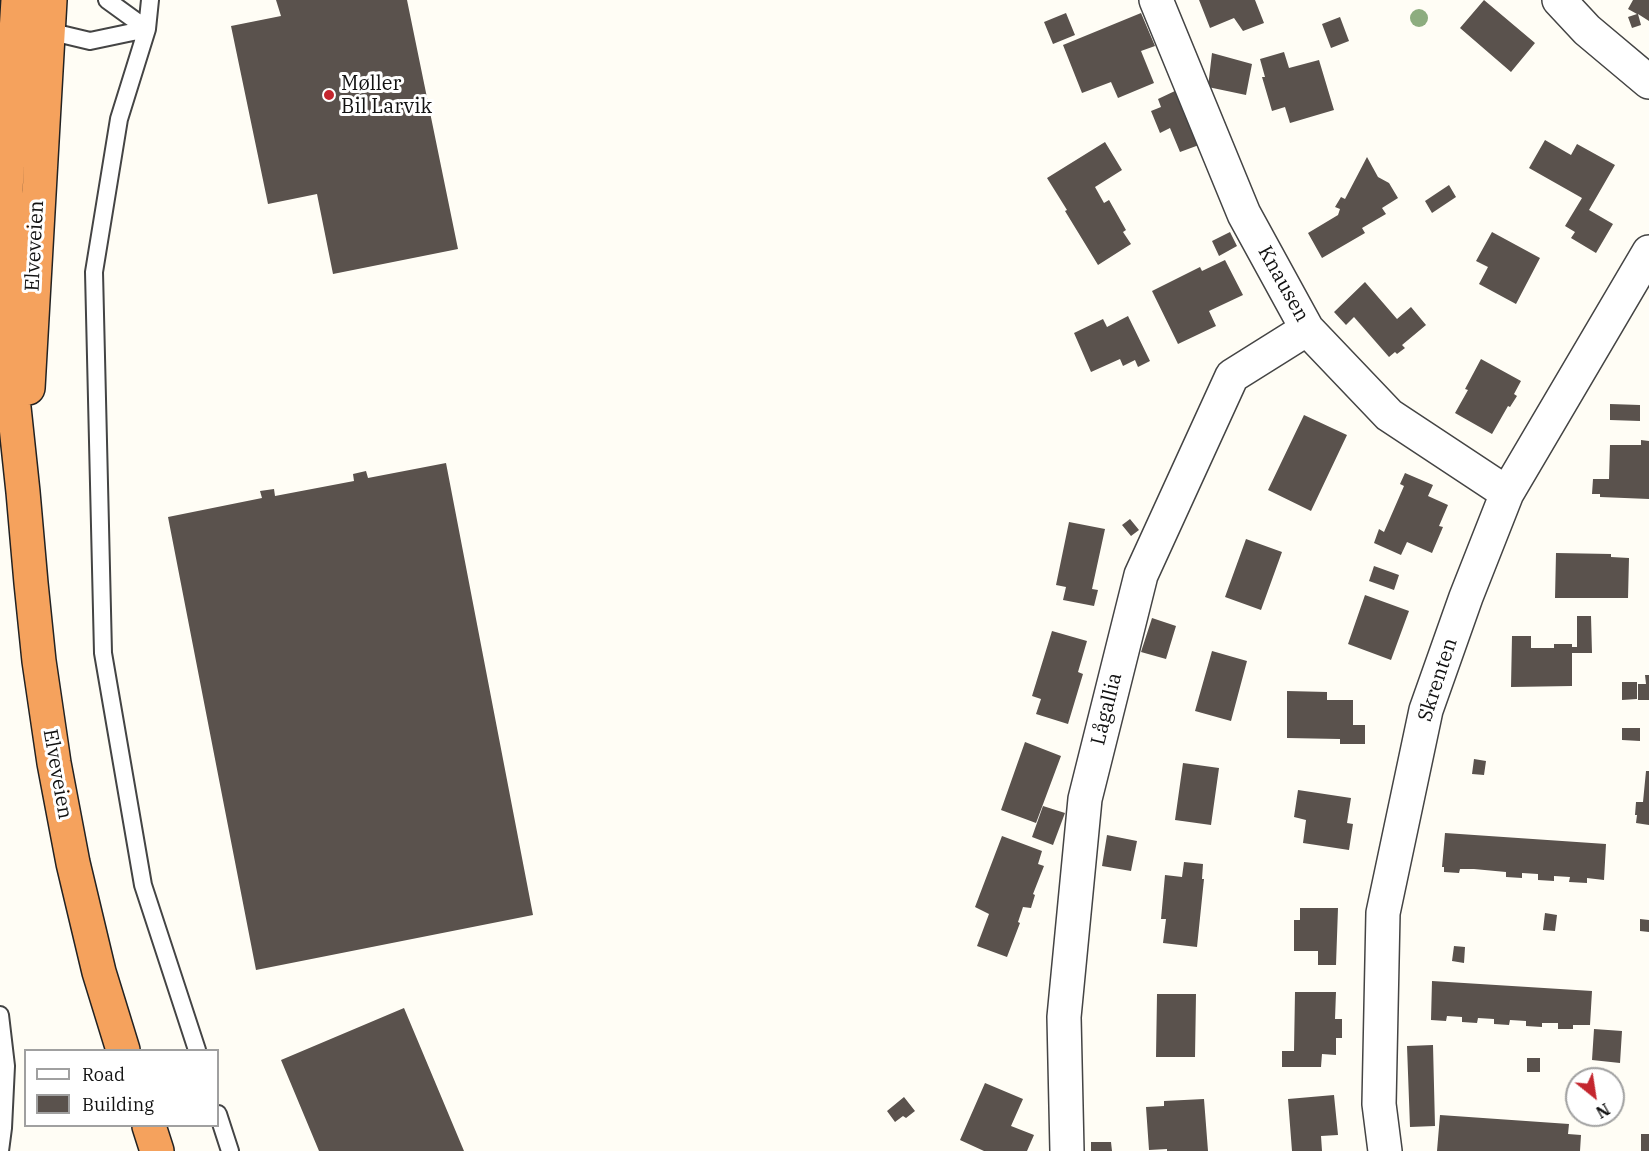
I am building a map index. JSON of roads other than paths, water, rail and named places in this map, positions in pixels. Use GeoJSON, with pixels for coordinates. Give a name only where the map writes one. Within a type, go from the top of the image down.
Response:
{"type":"FeatureCollection","features":[{"type":"Feature","properties":{"kind":"highway","name":"Elveveien"},"geometry":{"type":"LineString","coordinates":[[22,3],[6,190],[6,332],[38,650],[54,763],[73,863],[99,972],[123,1049]]}},
{"type":"Feature","properties":{"kind":"highway","name":"Elveveien"},"geometry":{"type":"LineString","coordinates":[[23,492],[49,16]]}},
{"type":"Feature","properties":{"kind":"highway"},"geometry":{"type":"LineString","coordinates":[[150,1127],[157,1151]]}},
{"type":"Feature","properties":{"kind":"street","name":"Knausen"},"geometry":{"type":"LineString","coordinates":[[1156,0],[1244,214],[1307,329],[1389,415],[1507,493]]}},
{"type":"Feature","properties":{"kind":"street"},"geometry":{"type":"LineString","coordinates":[[1559,0],[1587,30],[1649,82]]}},
{"type":"Feature","properties":{"kind":"street","name":"Skrenten"},"geometry":{"type":"LineString","coordinates":[[1385,1151],[1379,1104],[1383,913],[1426,710],[1466,597],[1507,493],[1649,252]]}},
{"type":"Feature","properties":{"kind":"street","name":"Lågallia"},"geometry":{"type":"LineString","coordinates":[[1067,1151],[1064,1017],[1085,800],[1141,575],[1232,376],[1307,329]]}},
{"type":"Feature","properties":{"kind":"lane"},"geometry":{"type":"LineString","coordinates":[[107,0],[147,29]]}},
{"type":"Feature","properties":{"kind":"lane"},"geometry":{"type":"LineString","coordinates":[[150,0],[147,29],[119,119],[94,272],[103,653],[143,885],[197,1049]]}},
{"type":"Feature","properties":{"kind":"lane"},"geometry":{"type":"LineString","coordinates":[[22,3],[49,16],[90,41],[147,29]]}},
{"type":"Feature","properties":{"kind":"lane"},"geometry":{"type":"LineString","coordinates":[[0,1015],[6,1066],[0,1151]]}},
{"type":"Feature","properties":{"kind":"lane"},"geometry":{"type":"LineString","coordinates":[[219,1117],[230,1151]]}},
{"type":"Feature","properties":{"kind":"place","name":"Møller Bil Larvik"},"geometry":{"type":"Point","coordinates":[329,95]}}]}
